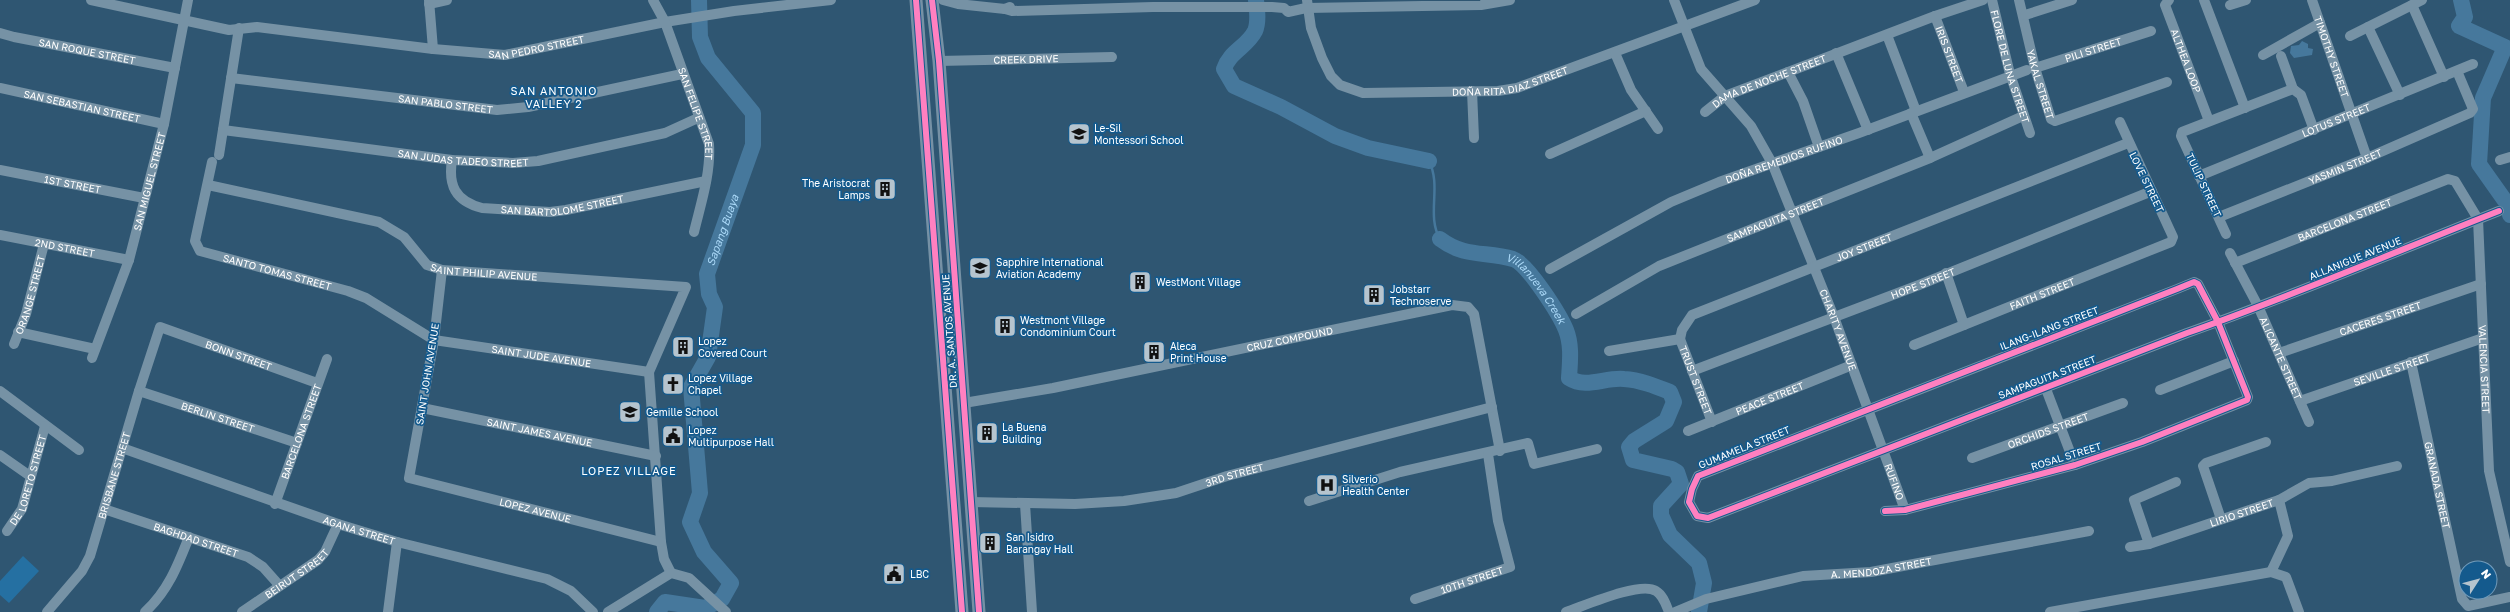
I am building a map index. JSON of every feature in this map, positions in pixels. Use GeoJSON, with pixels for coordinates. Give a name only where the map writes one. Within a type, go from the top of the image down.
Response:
{"type":"FeatureCollection","features":[{"type":"Feature","properties":{"kind":"main road","name":"DR. A. SANTOS AVENUE"},"geometry":{"type":"LineString","coordinates":[[916,0],[946,417],[962,612]]}},
{"type":"Feature","properties":{"kind":"main road","name":"DR. A. SANTOS AVENUE"},"geometry":{"type":"LineString","coordinates":[[932,0],[939,61],[958,349],[972,502],[979,612]]}},
{"type":"Feature","properties":{"kind":"main road"},"geometry":{"type":"LineString","coordinates":[[946,417],[964,409]]}},
{"type":"Feature","properties":{"kind":"street","name":"SAN PEDRO STREET"},"geometry":{"type":"LineString","coordinates":[[91,0],[229,30],[257,27],[432,49],[505,55],[665,22],[831,0]]}},
{"type":"Feature","properties":{"kind":"street","name":"SAN MIGUEL STREET"},"geometry":{"type":"LineString","coordinates":[[18,332],[94,354],[129,260],[164,124],[188,0]]}},
{"type":"Feature","properties":{"kind":"street"},"geometry":{"type":"LineString","coordinates":[[432,49],[429,2],[447,0]]}},
{"type":"Feature","properties":{"kind":"street","name":"SAN FELIPE STREET"},"geometry":{"type":"LineString","coordinates":[[653,0],[665,22],[682,74],[709,144],[710,157],[706,181],[694,232]]}},
{"type":"Feature","properties":{"kind":"street"},"geometry":{"type":"LineString","coordinates":[[942,0],[958,4],[1009,9],[1272,7],[1284,8],[1288,12],[1293,12],[1303,5],[1481,5],[1510,0]]}},
{"type":"Feature","properties":{"kind":"street"},"geometry":{"type":"LineString","coordinates":[[1674,0],[1684,26]]}},
{"type":"Feature","properties":{"kind":"street","name":"DOÑA RITA DIAZ STREET"},"geometry":{"type":"LineString","coordinates":[[1303,5],[1310,28],[1331,76],[1340,85],[1363,93],[1472,91],[1517,88],[1755,0]]}},
{"type":"Feature","properties":{"kind":"street","name":"DAMA DE NOCHE STREET"},"geometry":{"type":"LineString","coordinates":[[1705,112],[1726,96],[1935,16],[1983,0]]}},
{"type":"Feature","properties":{"kind":"street","name":"FLORE DE LUNA STREET"},"geometry":{"type":"LineString","coordinates":[[1992,0],[2010,74],[2030,133]]}},
{"type":"Feature","properties":{"kind":"street","name":"YAKAL STREET"},"geometry":{"type":"LineString","coordinates":[[2019,0],[2024,16],[2031,69],[2051,119],[2055,121],[2167,82]]}},
{"type":"Feature","properties":{"kind":"street"},"geometry":{"type":"LineString","coordinates":[[2024,16],[2072,0]]}},
{"type":"Feature","properties":{"kind":"street","name":"ALTHEA LOOP"},"geometry":{"type":"LineString","coordinates":[[2169,0],[2165,6],[2209,122]]}},
{"type":"Feature","properties":{"kind":"street"},"geometry":{"type":"LineString","coordinates":[[2204,0],[2245,108]]}},
{"type":"Feature","properties":{"kind":"street"},"geometry":{"type":"LineString","coordinates":[[2230,5],[2246,0]]}},
{"type":"Feature","properties":{"kind":"street","name":"TIMOTHY STREET"},"geometry":{"type":"LineString","coordinates":[[2312,0],[2367,158]]}},
{"type":"Feature","properties":{"kind":"street"},"geometry":{"type":"LineString","coordinates":[[2350,36],[2422,0]]}},
{"type":"Feature","properties":{"kind":"street"},"geometry":{"type":"LineString","coordinates":[[2412,5],[2444,77]]}},
{"type":"Feature","properties":{"kind":"street","name":"IRIS STREET"},"geometry":{"type":"LineString","coordinates":[[1935,16],[1964,92]]}},
{"type":"Feature","properties":{"kind":"street"},"geometry":{"type":"LineString","coordinates":[[2263,55],[2320,23]]}},
{"type":"Feature","properties":{"kind":"street","name":"CHARITY AVENUE"},"geometry":{"type":"LineString","coordinates":[[1684,26],[1701,69],[1726,96],[1760,138],[1772,163],[1834,317],[1867,409]]}},
{"type":"Feature","properties":{"kind":"street"},"geometry":{"type":"LineString","coordinates":[[2368,27],[2400,95]]}},
{"type":"Feature","properties":{"kind":"street","name":"SANTO TOMAS STREET"},"geometry":{"type":"LineString","coordinates":[[240,28],[223,130],[195,241],[200,251],[348,290],[366,298],[434,340]]}},
{"type":"Feature","properties":{"kind":"street","name":"PILI STREET"},"geometry":{"type":"LineString","coordinates":[[2031,69],[2151,31]]}},
{"type":"Feature","properties":{"kind":"street","name":"SAN ROQUE STREET"},"geometry":{"type":"LineString","coordinates":[[0,33],[175,68]]}},
{"type":"Feature","properties":{"kind":"street"},"geometry":{"type":"LineString","coordinates":[[1887,35],[1930,158]]}},
{"type":"Feature","properties":{"kind":"street"},"geometry":{"type":"LineString","coordinates":[[1615,53],[1631,90],[1658,129]]}},
{"type":"Feature","properties":{"kind":"street","name":"DAMA DE NOCHE STREET"},"geometry":{"type":"LineString","coordinates":[[1836,53],[1868,130]]}},
{"type":"Feature","properties":{"kind":"street"},"geometry":{"type":"LineString","coordinates":[[2281,56],[2293,89],[2301,95],[2314,130]]}},
{"type":"Feature","properties":{"kind":"street","name":"CREEK DRIVE"},"geometry":{"type":"LineString","coordinates":[[939,61],[1112,57]]}},
{"type":"Feature","properties":{"kind":"street","name":"LOTUS STREET"},"geometry":{"type":"LineString","coordinates":[[2199,176],[2473,64]]}},
{"type":"Feature","properties":{"kind":"street","name":"DOÑA REMEDIOS RUFINO"},"geometry":{"type":"LineString","coordinates":[[1550,269],[1671,202],[1772,163],[1868,130],[2010,74],[2031,69]]}},
{"type":"Feature","properties":{"kind":"street","name":"YASMIN STREET"},"geometry":{"type":"LineString","coordinates":[[2219,217],[2367,158],[2470,113],[2473,109],[2457,71]]}},
{"type":"Feature","properties":{"kind":"street"},"geometry":{"type":"LineString","coordinates":[[1788,72],[1804,101],[1819,147]]}},
{"type":"Feature","properties":{"kind":"street","name":"SAN PABLO STREET"},"geometry":{"type":"LineString","coordinates":[[231,78],[497,110],[528,107],[682,74]]}},
{"type":"Feature","properties":{"kind":"street","name":"SAN SEBASTIAN STREET"},"geometry":{"type":"LineString","coordinates":[[0,88],[164,124]]}},
{"type":"Feature","properties":{"kind":"street"},"geometry":{"type":"LineString","coordinates":[[2209,122],[2293,89]]}},
{"type":"Feature","properties":{"kind":"street"},"geometry":{"type":"LineString","coordinates":[[1472,91],[1474,138]]}},
{"type":"Feature","properties":{"kind":"street"},"geometry":{"type":"LineString","coordinates":[[1550,154],[1646,112]]}},
{"type":"Feature","properties":{"kind":"street","name":"SAMPAGUITA STREET"},"geometry":{"type":"LineString","coordinates":[[1576,314],[1659,266],[1930,158],[2024,116]]}},
{"type":"Feature","properties":{"kind":"street","name":"SAN JUDAS TADEO STREET"},"geometry":{"type":"LineString","coordinates":[[223,130],[452,160],[488,163],[538,161],[665,134],[698,118]]}},
{"type":"Feature","properties":{"kind":"street","name":"LOVE STREET"},"geometry":{"type":"LineString","coordinates":[[2120,122],[2128,144],[2173,237],[2171,242]]}},
{"type":"Feature","properties":{"kind":"street","name":"TULIP STREET"},"geometry":{"type":"LineString","coordinates":[[2209,122],[2182,132],[2181,136],[2226,234]]}},
{"type":"Feature","properties":{"kind":"street","name":"JOY STREET"},"geometry":{"type":"LineString","coordinates":[[1680,338],[1682,330],[1692,315],[1813,266],[2128,144]]}},
{"type":"Feature","properties":{"kind":"street"},"geometry":{"type":"LineString","coordinates":[[2500,160],[2510,157]]}},
{"type":"Feature","properties":{"kind":"street","name":"SAN BARTOLOME STREET"},"geometry":{"type":"LineString","coordinates":[[452,160],[450,177],[452,185],[460,198],[471,205],[482,208],[550,212],[706,181]]}},
{"type":"Feature","properties":{"kind":"street","name":"1ST STREET"},"geometry":{"type":"LineString","coordinates":[[0,170],[144,198]]}},
{"type":"Feature","properties":{"kind":"street","name":"BARCELONA STREET"},"geometry":{"type":"LineString","coordinates":[[2235,263],[2448,179],[2455,181]]}},
{"type":"Feature","properties":{"kind":"street","name":"VALENCIA STREET"},"geometry":{"type":"LineString","coordinates":[[2455,181],[2478,219],[2489,471],[2510,562]]}},
{"type":"Feature","properties":{"kind":"street","name":"SAINT PHILIP AVENUE"},"geometry":{"type":"LineString","coordinates":[[208,185],[379,222],[404,237],[427,265],[442,270],[686,287],[649,372]]}},
{"type":"Feature","properties":{"kind":"street","name":"HOPE STREET"},"geometry":{"type":"LineString","coordinates":[[1692,371],[1946,274],[2152,191]]}},
{"type":"Feature","properties":{"kind":"street","name":"ALLANIGUE AVENUE"},"geometry":{"type":"LineString","coordinates":[[2218,322],[2499,211]]}},
{"type":"Feature","properties":{"kind":"street","name":"2ND STREET"},"geometry":{"type":"LineString","coordinates":[[0,235],[129,260]]}},
{"type":"Feature","properties":{"kind":"street","name":"FAITH STREET"},"geometry":{"type":"LineString","coordinates":[[1914,345],[2171,242]]}},
{"type":"Feature","properties":{"kind":"street","name":"ORANGE STREET"},"geometry":{"type":"LineString","coordinates":[[14,344],[39,269],[44,244]]}},
{"type":"Feature","properties":{"kind":"street","name":"ALICANTE STREET"},"geometry":{"type":"LineString","coordinates":[[2230,253],[2258,306],[2309,422]]}},
{"type":"Feature","properties":{"kind":"street","name":"SAINT JOHN AVENUE"},"geometry":{"type":"LineString","coordinates":[[409,478],[434,340],[442,270]]}},
{"type":"Feature","properties":{"kind":"street"},"geometry":{"type":"LineString","coordinates":[[1946,274],[1964,325]]}},
{"type":"Feature","properties":{"kind":"street","name":"ILANG-ILANG STREET"},"geometry":{"type":"LineString","coordinates":[[1867,409],[2194,282],[2198,284],[2218,322]]}},
{"type":"Feature","properties":{"kind":"street","name":"CACERES STREET"},"geometry":{"type":"LineString","coordinates":[[2279,353],[2481,284]]}},
{"type":"Feature","properties":{"kind":"street","name":"CRUZ COMPOUND"},"geometry":{"type":"LineString","coordinates":[[964,409],[1053,388],[1452,305],[1468,307],[1474,314],[1500,451]]}},
{"type":"Feature","properties":{"kind":"street"},"geometry":{"type":"LineString","coordinates":[[2160,390],[2234,361],[2218,322]]}},
{"type":"Feature","properties":{"kind":"street","name":"SAMPAGUITA STREET"},"geometry":{"type":"LineString","coordinates":[[1884,452],[2218,322]]}},
{"type":"Feature","properties":{"kind":"street","name":"BONN STREET"},"geometry":{"type":"LineString","coordinates":[[160,327],[317,383]]}},
{"type":"Feature","properties":{"kind":"street","name":"BRISBANE STREET"},"geometry":{"type":"LineString","coordinates":[[47,612],[82,570],[92,551],[139,391],[160,327]]}},
{"type":"Feature","properties":{"kind":"street"},"geometry":{"type":"LineString","coordinates":[[1609,351],[1680,338]]}},
{"type":"Feature","properties":{"kind":"street","name":"TRUST STREET"},"geometry":{"type":"LineString","coordinates":[[1680,338],[1712,422]]}},
{"type":"Feature","properties":{"kind":"street","name":"SEVILLE STREET"},"geometry":{"type":"LineString","coordinates":[[2300,400],[2483,338]]}},
{"type":"Feature","properties":{"kind":"street","name":"SAINT JUDE AVENUE"},"geometry":{"type":"LineString","coordinates":[[434,340],[649,372]]}},
{"type":"Feature","properties":{"kind":"street","name":"BARCELONA STREET"},"geometry":{"type":"LineString","coordinates":[[276,504],[317,383],[327,359]]}},
{"type":"Feature","properties":{"kind":"street","name":"ROSAL STREET"},"geometry":{"type":"LineString","coordinates":[[1885,511],[1904,510],[2075,466],[2247,400],[2248,397],[2234,361]]}},
{"type":"Feature","properties":{"kind":"street","name":"GRANADA STREET"},"geometry":{"type":"LineString","coordinates":[[2411,362],[2462,599],[2468,606],[2510,597]]}},
{"type":"Feature","properties":{"kind":"street","name":"PEACE STREET"},"geometry":{"type":"LineString","coordinates":[[1688,431],[1852,365]]}},
{"type":"Feature","properties":{"kind":"street"},"geometry":{"type":"LineString","coordinates":[[649,372],[662,542],[670,557],[673,573]]}},
{"type":"Feature","properties":{"kind":"street"},"geometry":{"type":"LineString","coordinates":[[2046,389],[2059,427],[2075,466]]}},
{"type":"Feature","properties":{"kind":"street"},"geometry":{"type":"LineString","coordinates":[[0,391],[79,450]]}},
{"type":"Feature","properties":{"kind":"street","name":"BERLIN STREET"},"geometry":{"type":"LineString","coordinates":[[139,391],[297,443]]}},
{"type":"Feature","properties":{"kind":"street","name":"ORCHIDS STREET"},"geometry":{"type":"LineString","coordinates":[[1972,458],[2124,404]]}},
{"type":"Feature","properties":{"kind":"street","name":"3RD STREET"},"geometry":{"type":"LineString","coordinates":[[972,502],[1025,504],[1124,501],[1176,493],[1227,476],[1492,407]]}},
{"type":"Feature","properties":{"kind":"street","name":"SAINT JAMES AVENUE"},"geometry":{"type":"LineString","coordinates":[[422,408],[656,456]]}},
{"type":"Feature","properties":{"kind":"street","name":"RUFINO"},"geometry":{"type":"LineString","coordinates":[[1867,409],[1904,510]]}},
{"type":"Feature","properties":{"kind":"street","name":"GUMAMELA STREET"},"geometry":{"type":"LineString","coordinates":[[1867,409],[1698,476],[1692,488],[1689,502],[1698,516],[1708,518],[1884,452]]}},
{"type":"Feature","properties":{"kind":"street","name":"DE LORETO STREET"},"geometry":{"type":"LineString","coordinates":[[7,531],[22,509],[45,426]]}},
{"type":"Feature","properties":{"kind":"street"},"geometry":{"type":"LineString","coordinates":[[2221,519],[2203,466],[2206,463],[2266,442]]}},
{"type":"Feature","properties":{"kind":"street"},"geometry":{"type":"LineString","coordinates":[[1309,501],[1400,472],[1488,454],[1528,443],[1534,464],[1597,449]]}},
{"type":"Feature","properties":{"kind":"street","name":"AGANA STREET"},"geometry":{"type":"LineString","coordinates":[[122,448],[276,504],[338,524],[397,542],[558,583],[582,599],[593,612]]}},
{"type":"Feature","properties":{"kind":"street","name":"10TH STREET"},"geometry":{"type":"LineString","coordinates":[[1415,599],[1510,567],[1498,520],[1488,454]]}},
{"type":"Feature","properties":{"kind":"street"},"geometry":{"type":"LineString","coordinates":[[0,455],[30,476]]}},
{"type":"Feature","properties":{"kind":"street"},"geometry":{"type":"LineString","coordinates":[[2279,500],[2309,483],[2332,481],[2397,466]]}},
{"type":"Feature","properties":{"kind":"street","name":"LOPEZ AVENUE"},"geometry":{"type":"LineString","coordinates":[[409,478],[662,542]]}},
{"type":"Feature","properties":{"kind":"street"},"geometry":{"type":"LineString","coordinates":[[2149,544],[2134,500],[2176,482]]}},
{"type":"Feature","properties":{"kind":"street","name":"LIRIO STREET"},"geometry":{"type":"LineString","coordinates":[[2130,547],[2149,544],[2279,500],[2288,536],[2271,572]]}},
{"type":"Feature","properties":{"kind":"street"},"geometry":{"type":"LineString","coordinates":[[1025,504],[1032,612]]}},
{"type":"Feature","properties":{"kind":"street","name":"BAGHDAD STREET"},"geometry":{"type":"LineString","coordinates":[[104,509],[190,537],[255,561],[279,586]]}},
{"type":"Feature","properties":{"kind":"street","name":"BEIRUT STREET"},"geometry":{"type":"LineString","coordinates":[[242,612],[318,560],[325,552],[338,524]]}},
{"type":"Feature","properties":{"kind":"street","name":"A. MENDOZA STREET"},"geometry":{"type":"LineString","coordinates":[[1675,612],[1703,600],[1803,576],[1871,572],[2089,531]]}},
{"type":"Feature","properties":{"kind":"street"},"geometry":{"type":"LineString","coordinates":[[145,612],[160,596],[173,578],[190,537]]}},
{"type":"Feature","properties":{"kind":"street"},"geometry":{"type":"LineString","coordinates":[[388,612],[397,542]]}},
{"type":"Feature","properties":{"kind":"street"},"geometry":{"type":"LineString","coordinates":[[2050,612],[2271,572],[2286,577],[2299,612]]}},
{"type":"Feature","properties":{"kind":"street"},"geometry":{"type":"LineString","coordinates":[[608,612],[657,580],[673,573],[689,578],[724,610]]}},
{"type":"Feature","properties":{"kind":"street"},"geometry":{"type":"LineString","coordinates":[[1566,612],[1617,594],[1646,588],[1655,590],[1661,595],[1669,612]]}},
{"type":"Feature","properties":{"kind":"shaded area"},"geometry":{"type":"Polygon","coordinates":[[[2302,41],[2308,44],[2308,48],[2313,49],[2312,55],[2294,58],[2290,53],[2291,46],[2299,45],[2302,41]]]}},
{"type":"Feature","properties":{"kind":"shaded area"},"geometry":{"type":"Polygon","coordinates":[[[23,556],[39,571],[9,603],[0,595],[0,581],[23,556]]]}},
{"type":"Feature","properties":{"kind":"waterway","name":"Sapang Buaya"},"geometry":{"type":"LineString","coordinates":[[657,612],[665,602],[705,608],[722,599],[731,583],[704,552],[690,522],[700,493],[691,387],[708,357],[715,307],[709,294],[707,274],[753,145],[753,113],[708,58],[700,37],[699,0]]}},
{"type":"Feature","properties":{"kind":"waterway","name":"Villanueva Creek"},"geometry":{"type":"LineString","coordinates":[[1256,0],[1257,20],[1255,31],[1248,41],[1234,53],[1224,69],[1234,86],[1281,107],[1335,136],[1368,148],[1429,161]]}},
{"type":"Feature","properties":{"kind":"waterway"},"geometry":{"type":"LineString","coordinates":[[2461,0],[2465,17],[2459,26],[2505,47],[2483,98],[2479,164],[2508,205],[2510,215]]}},
{"type":"Feature","properties":{"kind":"waterway","name":"Villanueva Creek"},"geometry":{"type":"LineString","coordinates":[[1429,161],[1433,171],[1435,191],[1434,220],[1440,239]]}},
{"type":"Feature","properties":{"kind":"waterway","name":"Villanueva Creek"},"geometry":{"type":"LineString","coordinates":[[1440,239],[1449,245],[1467,252],[1513,259],[1527,270],[1551,302],[1566,330],[1570,348],[1569,378],[1582,383],[1617,379],[1630,380],[1670,392],[1674,402],[1666,421],[1634,441],[1629,447],[1633,460],[1672,469],[1677,472],[1681,484],[1661,506],[1661,515],[1670,535],[1699,563],[1704,583],[1699,612]]}},
{"type":"Feature","properties":{"kind":"cycle path"},"geometry":{"type":"LineString","coordinates":[[916,0],[962,612]]}},
{"type":"Feature","properties":{"kind":"cycle path"},"geometry":{"type":"LineString","coordinates":[[932,0],[939,61],[979,612]]}},
{"type":"Feature","properties":{"kind":"cycle path"},"geometry":{"type":"LineString","coordinates":[[1885,511],[1905,510],[2075,465],[2142,442],[2247,400],[2248,397],[2218,322],[2198,284],[2194,282],[1698,476],[1692,489],[1689,502],[1697,516],[1708,518],[2187,333],[2226,319],[2343,274],[2499,211]]}},
{"type":"Feature","properties":{"kind":"place","name":"Le-Sil Montessori School"},"geometry":{"type":"Point","coordinates":[1079,134]}},
{"type":"Feature","properties":{"kind":"place","name":"The Aristocrat Lamps"},"geometry":{"type":"Point","coordinates":[885,189]}},
{"type":"Feature","properties":{"kind":"place","name":"Sapphire International Aviation Academy"},"geometry":{"type":"Point","coordinates":[980,268]}},
{"type":"Feature","properties":{"kind":"place","name":"WestMont Village"},"geometry":{"type":"Point","coordinates":[1140,282]}},
{"type":"Feature","properties":{"kind":"place","name":"Jobstarr Technoserve"},"geometry":{"type":"Point","coordinates":[1374,295]}},
{"type":"Feature","properties":{"kind":"place","name":"Westmont Village Condominium Court"},"geometry":{"type":"Point","coordinates":[1005,326]}},
{"type":"Feature","properties":{"kind":"place","name":"Lopez Covered Court"},"geometry":{"type":"Point","coordinates":[683,347]}},
{"type":"Feature","properties":{"kind":"place","name":"Aleca Print House"},"geometry":{"type":"Point","coordinates":[1154,352]}},
{"type":"Feature","properties":{"kind":"place","name":"Lopez Village Chapel"},"geometry":{"type":"Point","coordinates":[673,384]}},
{"type":"Feature","properties":{"kind":"place","name":"Gemille School"},"geometry":{"type":"Point","coordinates":[630,412]}},
{"type":"Feature","properties":{"kind":"place","name":"La Buena Building"},"geometry":{"type":"Point","coordinates":[987,433]}},
{"type":"Feature","properties":{"kind":"place","name":"Lopez Multipurpose Hall"},"geometry":{"type":"Point","coordinates":[673,436]}},
{"type":"Feature","properties":{"kind":"place","name":"Silverio Health Center"},"geometry":{"type":"Point","coordinates":[1327,485]}},
{"type":"Feature","properties":{"kind":"place","name":"San Isidro Barangay Hall"},"geometry":{"type":"Point","coordinates":[990,543]}},
{"type":"Feature","properties":{"kind":"place","name":"LBC"},"geometry":{"type":"Point","coordinates":[894,574]}},
{"type":"Feature","properties":{"kind":"district","name":"SAN ANTONIO VALLEY 2"},"geometry":{"type":"Point","coordinates":[554,97]}},
{"type":"Feature","properties":{"kind":"district","name":"LOPEZ VILLAGE"},"geometry":{"type":"Point","coordinates":[629,471]}}]}
